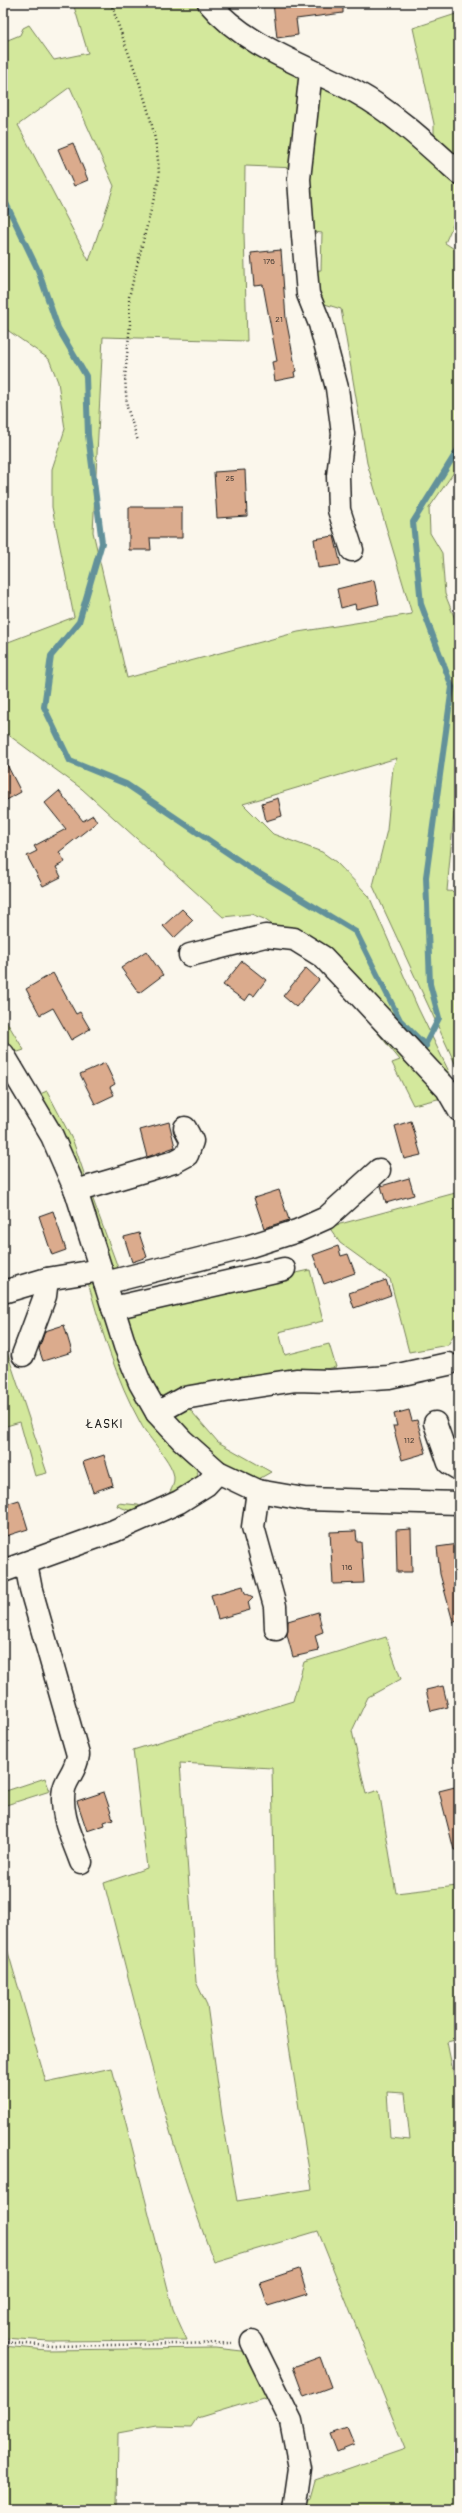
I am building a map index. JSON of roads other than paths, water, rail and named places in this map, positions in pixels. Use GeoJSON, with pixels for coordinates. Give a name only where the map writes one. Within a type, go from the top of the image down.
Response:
{"type":"FeatureCollection","features":[{"type":"Feature","properties":{"kind":"street"},"geometry":{"type":"LineString","coordinates":[[209,3],[240,33],[311,71],[357,93],[406,126],[459,172]]}},
{"type":"Feature","properties":{"kind":"street"},"geometry":{"type":"LineString","coordinates":[[311,71],[299,179],[302,236],[308,294],[320,324],[337,388],[344,434],[338,476],[339,510],[352,550]]}},
{"type":"Feature","properties":{"kind":"street"},"geometry":{"type":"LineString","coordinates":[[190,955],[265,936],[294,939],[323,958],[354,989],[447,1089],[459,1110]]}},
{"type":"Feature","properties":{"kind":"street"},"geometry":{"type":"LineString","coordinates":[[3,1054],[52,1136],[76,1191],[113,1308],[138,1377],[157,1413],[182,1440],[218,1472],[258,1491],[304,1499],[459,1503]]}},
{"type":"Feature","properties":{"kind":"street"},"geometry":{"type":"LineString","coordinates":[[76,1191],[174,1162],[187,1155],[192,1141],[185,1128]]}},
{"type":"Feature","properties":{"kind":"street"},"geometry":{"type":"LineString","coordinates":[[3,1292],[47,1280],[103,1276],[247,1248],[297,1231],[326,1218],[379,1170]]}},
{"type":"Feature","properties":{"kind":"street"},"geometry":{"type":"LineString","coordinates":[[113,1308],[284,1269]]}},
{"type":"Feature","properties":{"kind":"street"},"geometry":{"type":"LineString","coordinates":[[23,1355],[46,1296],[47,1280]]}},
{"type":"Feature","properties":{"kind":"street"},"geometry":{"type":"LineString","coordinates":[[157,1413],[184,1398],[237,1388],[296,1380],[330,1381],[389,1377],[448,1364]]}},
{"type":"Feature","properties":{"kind":"street"},"geometry":{"type":"LineString","coordinates":[[435,1423],[449,1463],[459,1469]]}},
{"type":"Feature","properties":{"kind":"street"},"geometry":{"type":"LineString","coordinates":[[3,1571],[26,1564],[114,1531],[179,1502],[206,1486],[218,1472]]}},
{"type":"Feature","properties":{"kind":"street"},"geometry":{"type":"LineString","coordinates":[[258,1491],[253,1527],[275,1606],[276,1629]]}},
{"type":"Feature","properties":{"kind":"street"},"geometry":{"type":"LineString","coordinates":[[26,1564],[31,1590],[78,1755],[77,1767],[64,1788],[63,1808],[81,1862]]}},
{"type":"Feature","properties":{"kind":"street"},"geometry":{"type":"LineString","coordinates":[[252,2342],[291,2421],[300,2468],[294,2510]]}},
{"type":"Feature","properties":{"kind":"waterway"},"geometry":{"type":"LineString","coordinates":[[3,197],[38,270],[58,328],[86,376],[88,435],[102,543],[79,622],[51,656],[44,707],[70,761],[126,784],[247,866],[356,932],[400,1020],[426,1046]]}},
{"type":"Feature","properties":{"kind":"waterway"},"geometry":{"type":"LineString","coordinates":[[425,1045],[439,1018],[430,984],[426,877],[452,687],[421,604],[413,522],[459,448]]}},
{"type":"Feature","properties":{"kind":"district","name":"ŁASKI"},"geometry":{"type":"Point","coordinates":[105,1424]}}]}
